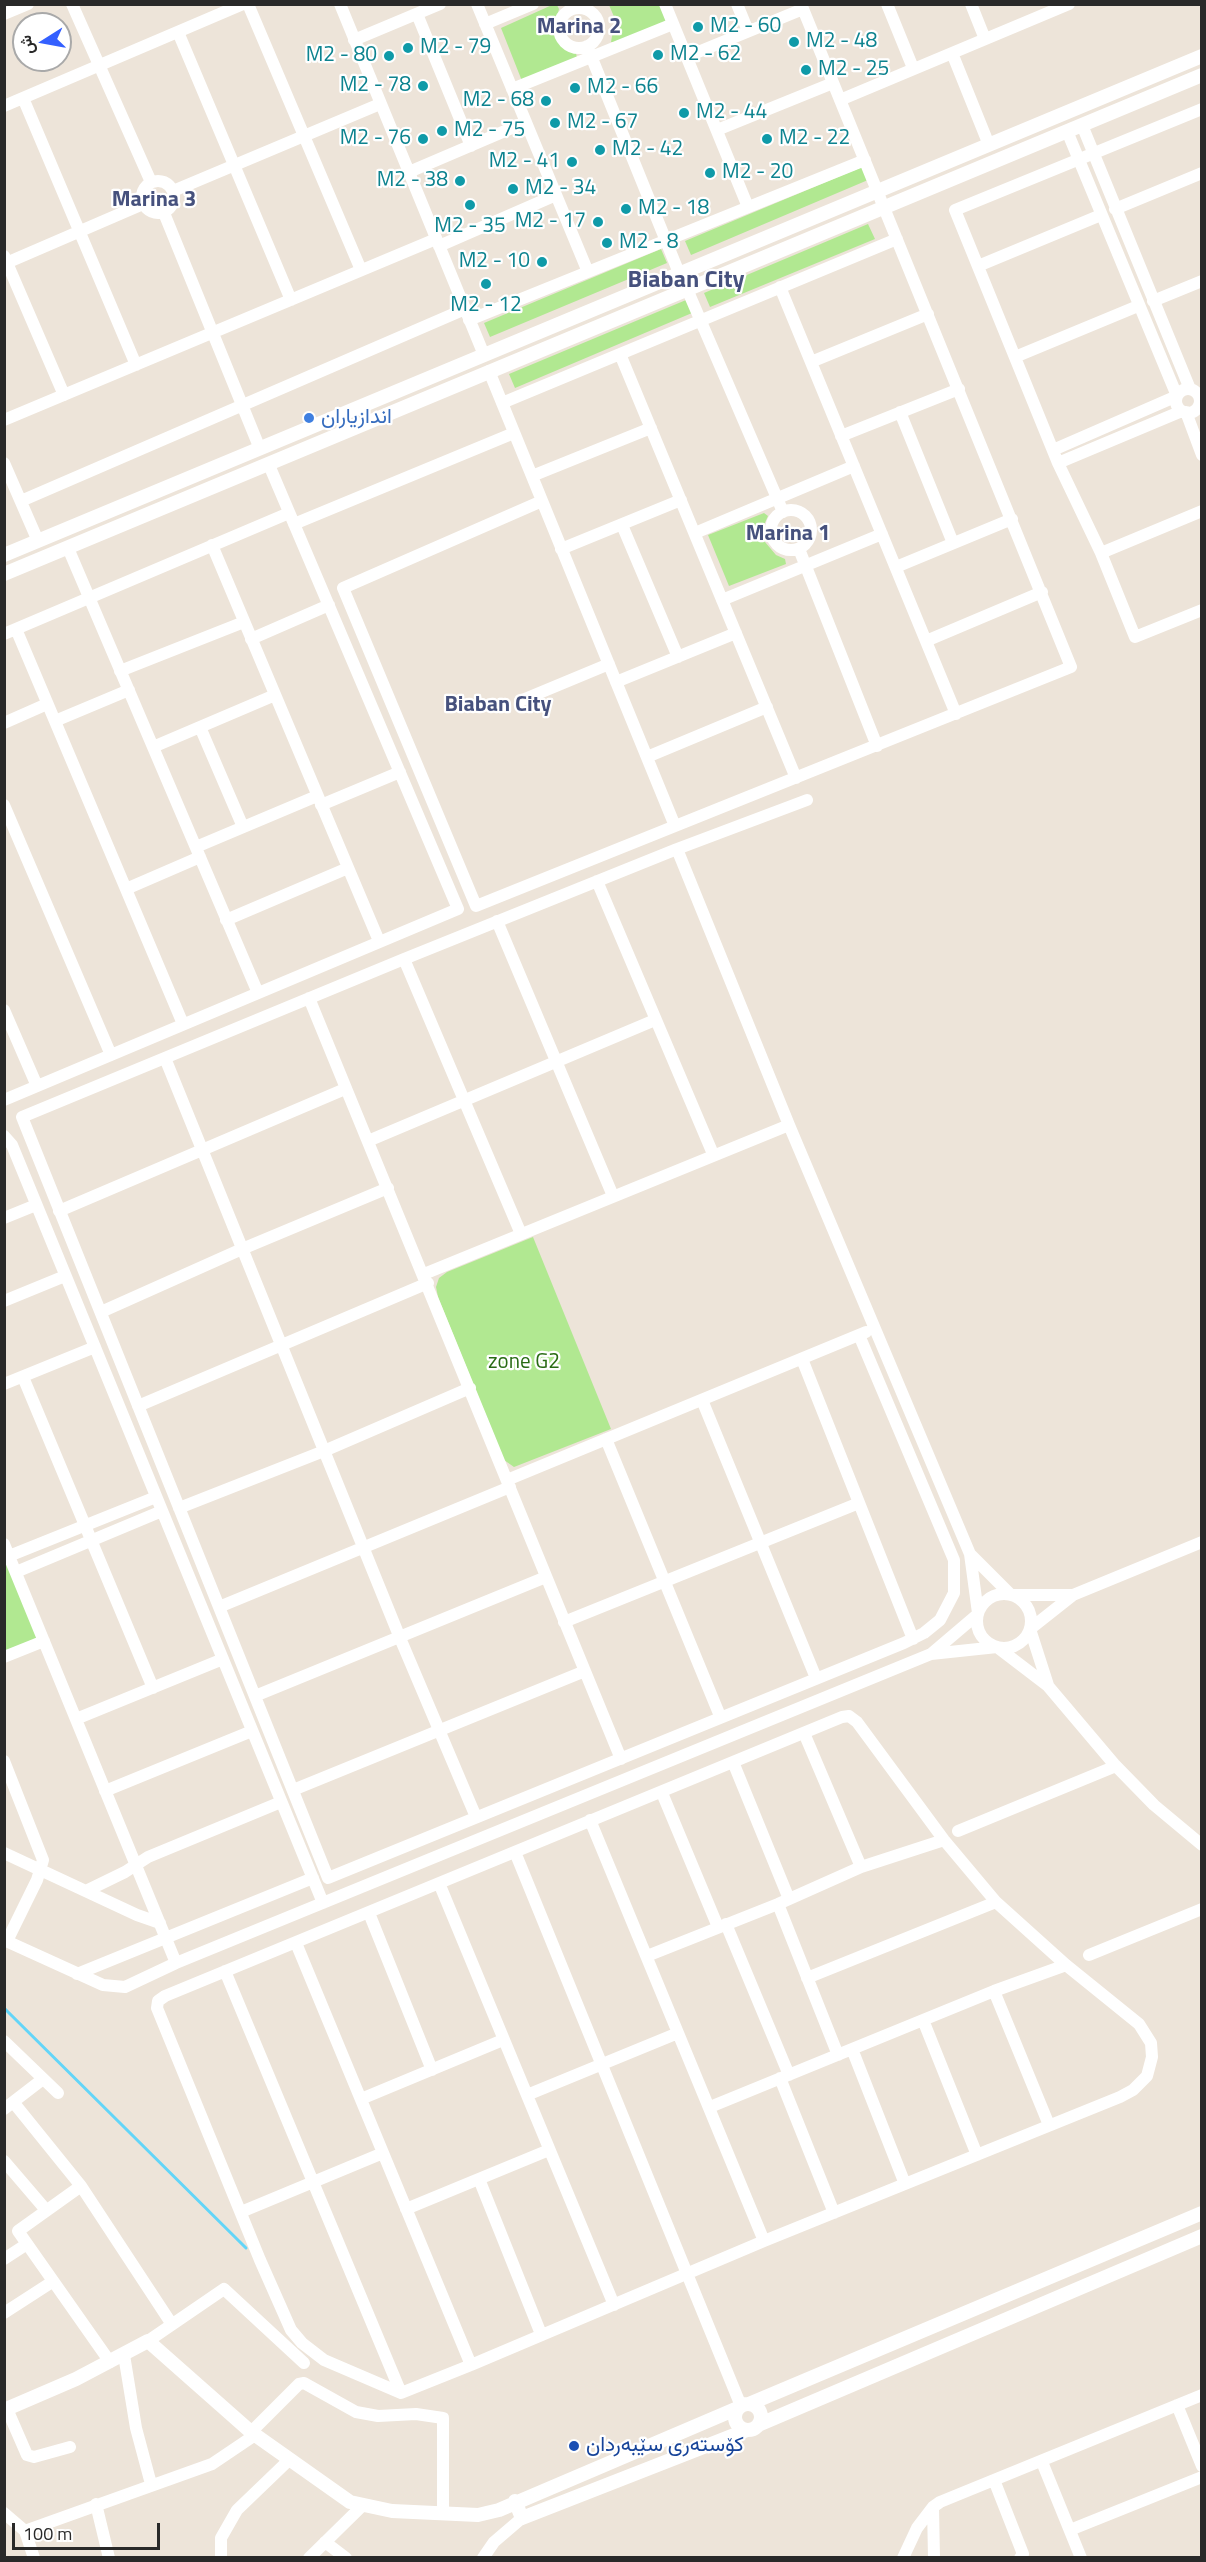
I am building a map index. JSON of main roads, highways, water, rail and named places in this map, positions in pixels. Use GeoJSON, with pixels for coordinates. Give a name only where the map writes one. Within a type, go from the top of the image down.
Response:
{"type":"FeatureCollection","features":[{"type":"Feature","properties":{"kind":"waterway"},"geometry":{"type":"LineString","coordinates":[[4,2008],[246,2248]]}},
{"type":"Feature","properties":{"kind":"place","name":"M2 - 60"},"geometry":{"type":"Point","coordinates":[698,27]}},
{"type":"Feature","properties":{"kind":"place","name":"M2 - 48"},"geometry":{"type":"Point","coordinates":[794,42]}},
{"type":"Feature","properties":{"kind":"place","name":"M2 - 79"},"geometry":{"type":"Point","coordinates":[408,48]}},
{"type":"Feature","properties":{"kind":"place","name":"M2 - 62"},"geometry":{"type":"Point","coordinates":[658,55]}},
{"type":"Feature","properties":{"kind":"place","name":"M2 - 80"},"geometry":{"type":"Point","coordinates":[389,56]}},
{"type":"Feature","properties":{"kind":"place","name":"M2 - 25"},"geometry":{"type":"Point","coordinates":[806,70]}},
{"type":"Feature","properties":{"kind":"place","name":"M2 - 78"},"geometry":{"type":"Point","coordinates":[423,86]}},
{"type":"Feature","properties":{"kind":"place","name":"M2 - 66"},"geometry":{"type":"Point","coordinates":[575,88]}},
{"type":"Feature","properties":{"kind":"place","name":"M2 - 68"},"geometry":{"type":"Point","coordinates":[546,101]}},
{"type":"Feature","properties":{"kind":"place","name":"M2 - 44"},"geometry":{"type":"Point","coordinates":[684,113]}},
{"type":"Feature","properties":{"kind":"place","name":"M2 - 67"},"geometry":{"type":"Point","coordinates":[555,123]}},
{"type":"Feature","properties":{"kind":"place","name":"M2 - 75"},"geometry":{"type":"Point","coordinates":[442,131]}},
{"type":"Feature","properties":{"kind":"place","name":"M2 - 76"},"geometry":{"type":"Point","coordinates":[423,139]}},
{"type":"Feature","properties":{"kind":"place","name":"M2 - 22"},"geometry":{"type":"Point","coordinates":[767,139]}},
{"type":"Feature","properties":{"kind":"place","name":"M2 - 42"},"geometry":{"type":"Point","coordinates":[600,150]}},
{"type":"Feature","properties":{"kind":"place","name":"M2 - 41"},"geometry":{"type":"Point","coordinates":[572,162]}},
{"type":"Feature","properties":{"kind":"place","name":"M2 - 20"},"geometry":{"type":"Point","coordinates":[710,173]}},
{"type":"Feature","properties":{"kind":"place","name":"M2 - 38"},"geometry":{"type":"Point","coordinates":[460,181]}},
{"type":"Feature","properties":{"kind":"place","name":"M2 - 34"},"geometry":{"type":"Point","coordinates":[513,189]}},
{"type":"Feature","properties":{"kind":"place","name":"M2 - 35"},"geometry":{"type":"Point","coordinates":[470,205]}},
{"type":"Feature","properties":{"kind":"place","name":"M2 - 18"},"geometry":{"type":"Point","coordinates":[626,209]}},
{"type":"Feature","properties":{"kind":"place","name":"M2 - 17"},"geometry":{"type":"Point","coordinates":[598,222]}},
{"type":"Feature","properties":{"kind":"place","name":"M2 - 8"},"geometry":{"type":"Point","coordinates":[607,243]}},
{"type":"Feature","properties":{"kind":"place","name":"M2 - 10"},"geometry":{"type":"Point","coordinates":[542,262]}},
{"type":"Feature","properties":{"kind":"place","name":"M2 - 12"},"geometry":{"type":"Point","coordinates":[486,284]}},
{"type":"Feature","properties":{"kind":"place","name":"اندازياران"},"geometry":{"type":"Point","coordinates":[309,418]}},
{"type":"Feature","properties":{"kind":"place","name":"کۆستەری سێبەردان"},"geometry":{"type":"Point","coordinates":[574,2446]}},
{"type":"Feature","properties":{"kind":"district","name":"Marina 2"},"geometry":{"type":"Point","coordinates":[579,28]}},
{"type":"Feature","properties":{"kind":"district","name":"Marina 3"},"geometry":{"type":"Point","coordinates":[154,201]}},
{"type":"Feature","properties":{"kind":"district","name":"Biaban City"},"geometry":{"type":"Point","coordinates":[686,281]}},
{"type":"Feature","properties":{"kind":"district","name":"Marina 1"},"geometry":{"type":"Point","coordinates":[788,535]}},
{"type":"Feature","properties":{"kind":"district","name":"Biaban City"},"geometry":{"type":"Point","coordinates":[498,706]}},
{"type":"Feature","properties":{"kind":"park label","name":"zone G2"},"geometry":{"type":"Point","coordinates":[524,1363]}}]}
